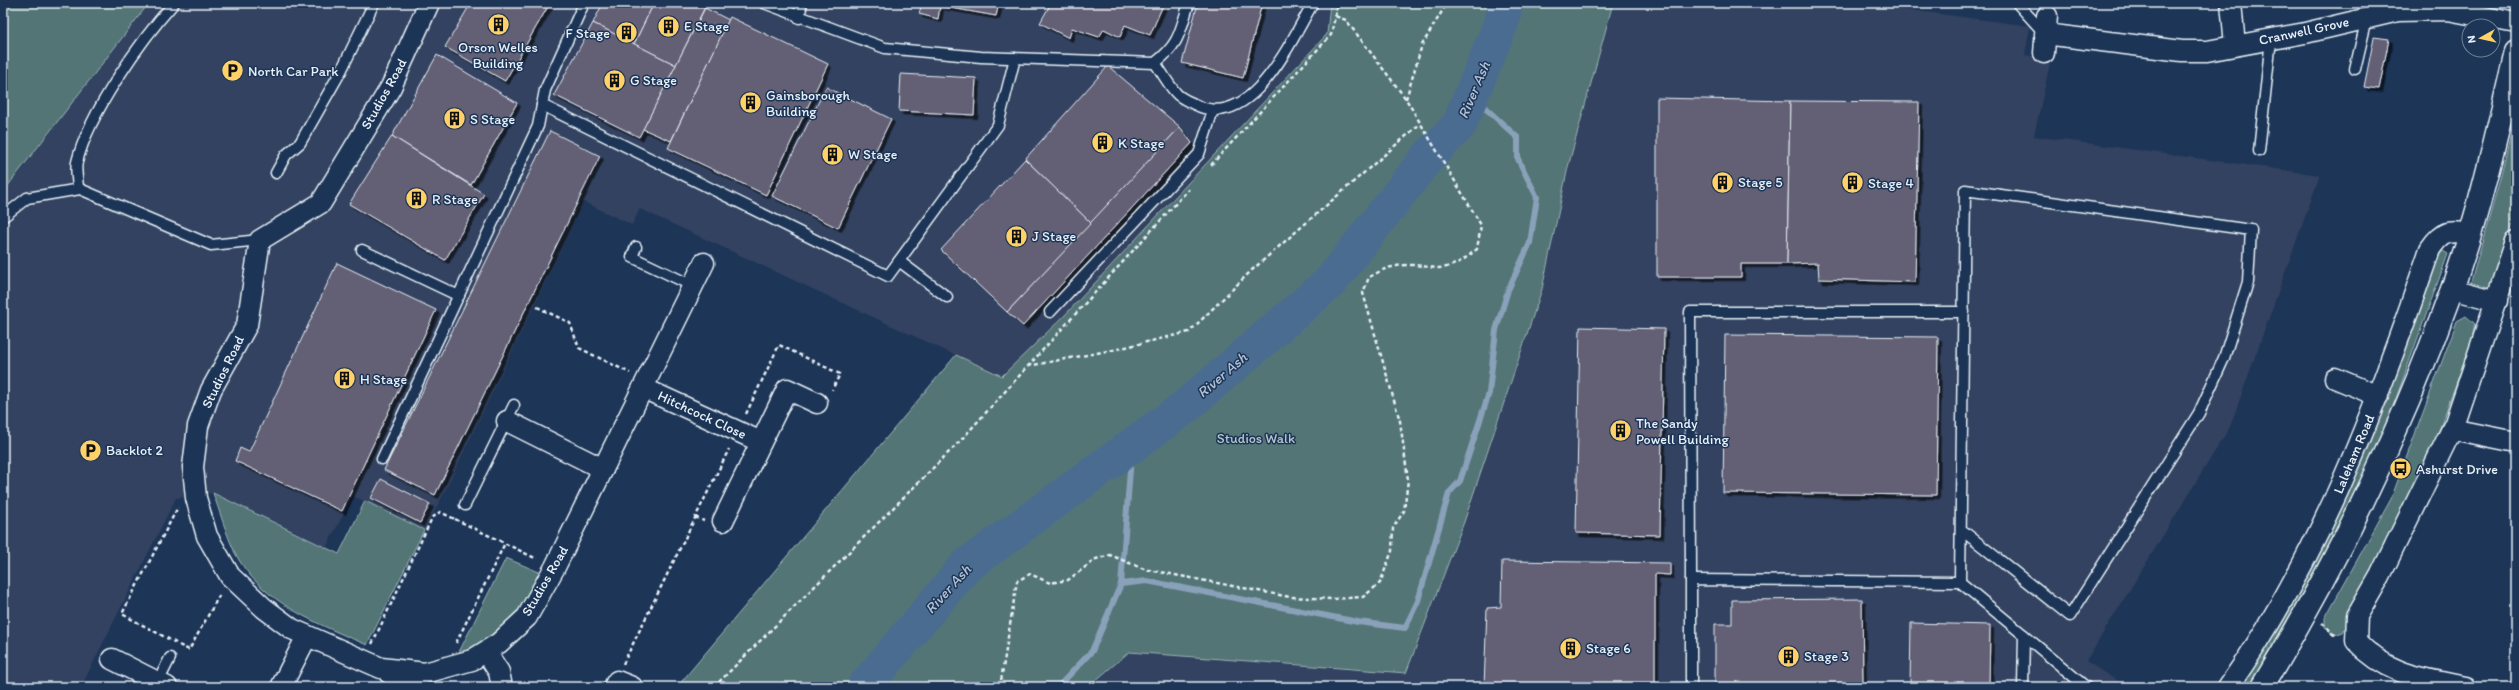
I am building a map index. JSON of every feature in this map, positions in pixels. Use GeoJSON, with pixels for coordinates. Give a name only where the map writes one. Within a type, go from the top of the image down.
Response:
{"type":"FeatureCollection","features":[{"type":"Feature","properties":{"kind":"main road","name":"Laleham Road"},"geometry":{"type":"LineString","coordinates":[[2262,687],[2309,610],[2346,539],[2385,458],[2452,289],[2470,234],[2516,52]]}},
{"type":"Feature","properties":{"kind":"street","name":"Studios Road"},"geometry":{"type":"LineString","coordinates":[[429,3],[391,87],[321,203],[260,240],[247,325],[211,390],[198,426],[193,467],[196,498],[207,536],[230,576],[264,608],[292,629],[372,665],[425,673],[472,660],[500,643],[527,617],[555,567],[704,263]]}},
{"type":"Feature","properties":{"kind":"street"},"geometry":{"type":"LineString","coordinates":[[2231,3],[2235,45]]}},
{"type":"Feature","properties":{"kind":"street","name":"Cranwell Grove"},"geometry":{"type":"LineString","coordinates":[[2045,34],[2182,52],[2207,51],[2271,39],[2367,18],[2387,8],[2398,11],[2448,10],[2516,23]]}},
{"type":"Feature","properties":{"kind":"street","name":"Laleham Road"},"geometry":{"type":"LineString","coordinates":[[2228,687],[2268,628],[2330,510],[2378,396],[2430,250],[2439,236],[2453,231],[2470,234]]}},
{"type":"Feature","properties":{"kind":"street"},"geometry":{"type":"LineString","coordinates":[[2466,687],[2413,676],[2379,663],[2356,641],[2357,616],[2380,576],[2452,428],[2497,301],[2516,241]]}},
{"type":"Feature","properties":{"kind":"street"},"geometry":{"type":"LineString","coordinates":[[2452,289],[2497,301]]}},
{"type":"Feature","properties":{"kind":"street"},"geometry":{"type":"LineString","coordinates":[[2335,378],[2378,396]]}},
{"type":"Feature","properties":{"kind":"street","name":"Hitchcock Close"},"geometry":{"type":"LineString","coordinates":[[645,384],[761,442]]}},
{"type":"Feature","properties":{"kind":"street","name":"Hitchcock Close"},"geometry":{"type":"LineString","coordinates":[[723,522],[787,389],[817,402]]}},
{"type":"Feature","properties":{"kind":"street"},"geometry":{"type":"LineString","coordinates":[[511,413],[603,469]]}},
{"type":"Feature","properties":{"kind":"street"},"geometry":{"type":"LineString","coordinates":[[2452,428],[2516,442]]}},
{"type":"Feature","properties":{"kind":"street"},"geometry":{"type":"LineString","coordinates":[[282,687],[307,636]]}},
{"type":"Feature","properties":{"kind":"street"},"geometry":{"type":"LineString","coordinates":[[486,652],[499,672],[502,687]]}},
{"type":"Feature","properties":{"kind":"street"},"geometry":{"type":"LineString","coordinates":[[112,659],[163,685]]}},
{"type":"Feature","properties":{"kind":"street"},"geometry":{"type":"LineString","coordinates":[[372,665],[417,687]]}},
{"type":"Feature","properties":{"kind":"street"},"geometry":{"type":"LineString","coordinates":[[614,687],[617,681],[632,687]]}},
{"type":"Feature","properties":{"kind":"lane"},"geometry":{"type":"LineString","coordinates":[[78,189],[77,163],[91,127],[151,30],[174,3]]}},
{"type":"Feature","properties":{"kind":"lane"},"geometry":{"type":"LineString","coordinates":[[276,173],[286,155],[300,143],[341,71],[374,3]]}},
{"type":"Feature","properties":{"kind":"lane"},"geometry":{"type":"LineString","coordinates":[[382,459],[538,126],[544,90],[584,3]]}},
{"type":"Feature","properties":{"kind":"lane"},"geometry":{"type":"LineString","coordinates":[[764,3],[799,18],[885,48],[1015,58],[1155,63],[1171,51],[1180,33],[1189,3]]}},
{"type":"Feature","properties":{"kind":"lane"},"geometry":{"type":"LineString","coordinates":[[799,18],[802,3]]}},
{"type":"Feature","properties":{"kind":"lane"},"geometry":{"type":"LineString","coordinates":[[1155,63],[1176,94],[1200,107],[1212,110],[1225,109],[1256,93],[1274,71],[1313,3]]}},
{"type":"Feature","properties":{"kind":"lane"},"geometry":{"type":"LineString","coordinates":[[2017,3],[2045,34]]}},
{"type":"Feature","properties":{"kind":"lane"},"geometry":{"type":"LineString","coordinates":[[2355,69],[2367,18]]}},
{"type":"Feature","properties":{"kind":"lane"},"geometry":{"type":"LineString","coordinates":[[2258,151],[2271,39]]}},
{"type":"Feature","properties":{"kind":"lane"},"geometry":{"type":"LineString","coordinates":[[542,105],[888,276],[998,125],[1015,58]]}},
{"type":"Feature","properties":{"kind":"lane"},"geometry":{"type":"LineString","coordinates":[[1050,312],[1199,154],[1212,110]]}},
{"type":"Feature","properties":{"kind":"lane"},"geometry":{"type":"LineString","coordinates":[[3,217],[27,198],[78,189],[152,218],[210,244],[260,240]]}},
{"type":"Feature","properties":{"kind":"lane"},"geometry":{"type":"LineString","coordinates":[[1960,582],[1963,531],[1965,190],[2251,230],[2248,282],[2224,358],[2199,414],[2070,616],[1963,531]]}},
{"type":"Feature","properties":{"kind":"lane"},"geometry":{"type":"LineString","coordinates":[[636,247],[632,257],[693,286]]}},
{"type":"Feature","properties":{"kind":"lane"},"geometry":{"type":"LineString","coordinates":[[362,250],[459,296]]}},
{"type":"Feature","properties":{"kind":"lane"},"geometry":{"type":"LineString","coordinates":[[899,261],[947,297]]}},
{"type":"Feature","properties":{"kind":"lane"},"geometry":{"type":"LineString","coordinates":[[1690,687],[1690,312],[1964,312]]}},
{"type":"Feature","properties":{"kind":"lane"},"geometry":{"type":"LineString","coordinates":[[465,506],[511,413]]}},
{"type":"Feature","properties":{"kind":"lane"},"geometry":{"type":"LineString","coordinates":[[1691,580],[1960,582],[2086,687]]}},
{"type":"Feature","properties":{"kind":"lane"},"geometry":{"type":"LineString","coordinates":[[2023,687],[2024,635]]}},
{"type":"Feature","properties":{"kind":"lane"},"geometry":{"type":"LineString","coordinates":[[163,685],[170,658]]}},
{"type":"Feature","properties":{"kind":"path"},"geometry":{"type":"LineString","coordinates":[[1209,168],[1331,35],[1338,3]]}},
{"type":"Feature","properties":{"kind":"path"},"geometry":{"type":"LineString","coordinates":[[1406,99],[1422,45],[1448,3]]}},
{"type":"Feature","properties":{"kind":"path"},"geometry":{"type":"LineString","coordinates":[[1000,687],[1017,581],[1030,574],[1050,583],[1068,580],[1096,559],[1110,555],[1136,565],[1290,597],[1333,599],[1363,597],[1380,583],[1392,551],[1393,528],[1404,511],[1408,480],[1400,421],[1363,293],[1369,277],[1392,267],[1443,269],[1461,262],[1477,249],[1481,225],[1441,155],[1426,134],[1406,99],[1346,20],[1335,16]]}},
{"type":"Feature","properties":{"kind":"path"},"geometry":{"type":"LineString","coordinates":[[1028,366],[1113,350],[1189,332],[1252,270],[1420,124]]}},
{"type":"Feature","properties":{"kind":"path"},"geometry":{"type":"LineString","coordinates":[[714,687],[961,440],[1193,185]]}},
{"type":"Feature","properties":{"kind":"path"},"geometry":{"type":"LineString","coordinates":[[537,307],[570,323],[579,348],[645,384]]}},
{"type":"Feature","properties":{"kind":"path"},"geometry":{"type":"LineString","coordinates":[[196,498],[180,504],[122,614],[189,650],[230,576]]}},
{"type":"Feature","properties":{"kind":"path"},"geometry":{"type":"LineString","coordinates":[[455,519],[465,506]]}},
{"type":"Feature","properties":{"kind":"path"},"geometry":{"type":"LineString","coordinates":[[372,665],[432,518],[440,512],[555,567]]}},
{"type":"Feature","properties":{"kind":"path"},"geometry":{"type":"LineString","coordinates":[[454,665],[451,652],[505,543]]}},
{"type":"Feature","properties":{"kind":"path"},"geometry":{"type":"LineString","coordinates":[[2309,610],[2337,638],[2356,641]]}},
{"type":"Feature","properties":{"kind":"path"},"geometry":{"type":"LineString","coordinates":[[170,658],[177,644]]}},
{"type":"Feature","properties":{"kind":"shaded area"},"geometry":{"type":"Polygon","coordinates":[[[149,3],[1330,3],[1327,33],[1065,315],[1002,377],[640,209],[632,225],[584,202],[441,499],[424,530],[353,496],[326,548],[213,493],[176,498],[81,687],[3,687],[3,192],[149,3]]]}},
{"type":"Feature","properties":{"kind":"shaded area"},"geometry":{"type":"Polygon","coordinates":[[[1613,3],[1858,3],[2030,26],[2025,55],[2051,59],[2034,136],[2320,175],[2230,427],[2086,661],[2127,687],[1088,687],[1129,652],[1406,673],[1542,289],[1568,167],[1613,3]]]}},
{"type":"Feature","properties":{"kind":"green space"},"geometry":{"type":"Polygon","coordinates":[[[3,3],[149,3],[3,192],[3,3]]]}},
{"type":"Feature","properties":{"kind":"green space","name":"Studios Walk"},"geometry":{"type":"Polygon","coordinates":[[[1330,3],[1613,3],[1568,167],[1542,289],[1464,522],[1406,673],[1129,652],[1088,687],[677,687],[956,355],[1002,376],[1065,315],[1327,34],[1330,3]]]}},
{"type":"Feature","properties":{"kind":"green space"},"geometry":{"type":"Polygon","coordinates":[[[2516,112],[2516,212],[2493,287],[2484,291],[2470,285],[2498,187],[2516,112]]]}},
{"type":"Feature","properties":{"kind":"green space"},"geometry":{"type":"Polygon","coordinates":[[[2443,251],[2448,254],[2376,454],[2282,638],[2248,687],[2239,687],[2340,510],[2364,456],[2386,399],[2437,254],[2443,251]]]}},
{"type":"Feature","properties":{"kind":"green space"},"geometry":{"type":"Polygon","coordinates":[[[2466,316],[2475,324],[2471,343],[2420,482],[2343,632],[2335,635],[2325,628],[2325,618],[2391,499],[2457,321],[2466,316]]]}},
{"type":"Feature","properties":{"kind":"green space"},"geometry":{"type":"Polygon","coordinates":[[[213,493],[339,554],[365,501],[424,530],[367,645],[311,620],[276,599],[260,586],[246,570],[235,553],[213,493]]]}},
{"type":"Feature","properties":{"kind":"green space"},"geometry":{"type":"Polygon","coordinates":[[[506,558],[539,572],[535,582],[517,612],[494,637],[475,649],[457,656],[506,558]]]}},
{"type":"Feature","properties":{"kind":"building","name":"Orson Welles Building"},"geometry":{"type":"Polygon","coordinates":[[[471,3],[550,3],[505,81],[445,47],[471,3]]]}},
{"type":"Feature","properties":{"kind":"building","name":"F Stage"},"geometry":{"type":"Polygon","coordinates":[[[603,3],[654,3],[634,44],[593,23],[603,3]]]}},
{"type":"Feature","properties":{"kind":"building","name":"E Stage"},"geometry":{"type":"Polygon","coordinates":[[[654,3],[707,3],[676,65],[634,44],[654,3]]]}},
{"type":"Feature","properties":{"kind":"building"},"geometry":{"type":"Polygon","coordinates":[[[922,3],[999,3],[996,16],[940,6],[938,19],[919,14],[922,3]]]}},
{"type":"Feature","properties":{"kind":"building"},"geometry":{"type":"Polygon","coordinates":[[[1051,3],[1164,3],[1150,35],[1125,25],[1120,37],[1104,29],[1099,37],[1072,28],[1069,38],[1040,23],[1051,3]]]}},
{"type":"Feature","properties":{"kind":"building"},"geometry":{"type":"Polygon","coordinates":[[[1198,3],[1262,3],[1243,78],[1182,63],[1198,3]]]}},
{"type":"Feature","properties":{"kind":"building"},"geometry":{"type":"Polygon","coordinates":[[[705,8],[729,20],[671,141],[643,129],[705,8]]]}},
{"type":"Feature","properties":{"kind":"building","name":"Gainsborough Building"},"geometry":{"type":"Polygon","coordinates":[[[730,17],[828,64],[766,195],[668,148],[730,17]]]}},
{"type":"Feature","properties":{"kind":"building","name":"G Stage"},"geometry":{"type":"Polygon","coordinates":[[[593,23],[676,65],[639,137],[554,95],[593,23]]]}},
{"type":"Feature","properties":{"kind":"building"},"geometry":{"type":"Polygon","coordinates":[[[2374,37],[2389,39],[2379,89],[2364,87],[2374,37]]]}},
{"type":"Feature","properties":{"kind":"building","name":"S Stage"},"geometry":{"type":"Polygon","coordinates":[[[437,55],[517,103],[471,185],[392,136],[437,55]]]}},
{"type":"Feature","properties":{"kind":"building","name":"K Stage"},"geometry":{"type":"Polygon","coordinates":[[[1108,66],[1180,127],[1091,223],[1025,159],[1108,66]]]}},
{"type":"Feature","properties":{"kind":"building"},"geometry":{"type":"Polygon","coordinates":[[[901,74],[976,78],[974,115],[899,111],[901,74]]]}},
{"type":"Feature","properties":{"kind":"building","name":"W Stage"},"geometry":{"type":"Polygon","coordinates":[[[826,87],[891,119],[838,228],[772,196],[826,87]]]}},
{"type":"Feature","properties":{"kind":"building","name":"Stage 5"},"geometry":{"type":"Polygon","coordinates":[[[1657,98],[1790,101],[1787,264],[1741,264],[1741,277],[1657,277],[1657,98]]]}},
{"type":"Feature","properties":{"kind":"building","name":"Stage 4"},"geometry":{"type":"Polygon","coordinates":[[[1790,101],[1919,102],[1915,282],[1819,279],[1818,263],[1787,264],[1790,101]]]}},
{"type":"Feature","properties":{"kind":"building"},"geometry":{"type":"Polygon","coordinates":[[[1180,127],[1192,143],[1023,326],[1007,312],[1180,127]]]}},
{"type":"Feature","properties":{"kind":"building"},"geometry":{"type":"Polygon","coordinates":[[[550,131],[600,156],[435,495],[384,470],[550,131]]]}},
{"type":"Feature","properties":{"kind":"building","name":"R Stage"},"geometry":{"type":"Polygon","coordinates":[[[392,136],[484,194],[445,260],[349,204],[392,136]]]}},
{"type":"Feature","properties":{"kind":"building","name":"J Stage"},"geometry":{"type":"Polygon","coordinates":[[[1025,159],[1091,223],[1007,312],[941,250],[1025,159]]]}},
{"type":"Feature","properties":{"kind":"building","name":"H Stage"},"geometry":{"type":"Polygon","coordinates":[[[337,263],[436,310],[342,511],[235,461],[240,448],[249,452],[337,263]]]}},
{"type":"Feature","properties":{"kind":"building","name":"The Sandy Powell Building"},"geometry":{"type":"Polygon","coordinates":[[[1580,327],[1664,329],[1660,535],[1576,533],[1580,327]]]}},
{"type":"Feature","properties":{"kind":"building"},"geometry":{"type":"Polygon","coordinates":[[[1725,335],[1938,337],[1936,495],[1723,493],[1725,335]]]}},
{"type":"Feature","properties":{"kind":"building"},"geometry":{"type":"Polygon","coordinates":[[[381,479],[430,504],[420,523],[371,498],[381,479]]]}},
{"type":"Feature","properties":{"kind":"building","name":"Stage 6"},"geometry":{"type":"Polygon","coordinates":[[[1502,561],[1670,563],[1670,575],[1655,574],[1655,687],[1484,687],[1487,608],[1501,607],[1502,561]]]}},
{"type":"Feature","properties":{"kind":"building","name":"Stage 3"},"geometry":{"type":"Polygon","coordinates":[[[1862,599],[1863,687],[1715,687],[1715,624],[1732,624],[1732,600],[1862,599]]]}},
{"type":"Feature","properties":{"kind":"building"},"geometry":{"type":"Polygon","coordinates":[[[1911,623],[1990,625],[1989,687],[1910,687],[1911,623]]]}},
{"type":"Feature","properties":{"kind":"waterway","name":"River Ash"},"geometry":{"type":"LineString","coordinates":[[864,687],[966,566],[1185,407],[1330,282],[1427,158],[1459,125],[1502,21],[1506,3]]}},
{"type":"Feature","properties":{"kind":"waterway"},"geometry":{"type":"LineString","coordinates":[[1121,584],[1147,581],[1358,622],[1405,628],[1418,601],[1449,493],[1460,481],[1489,393],[1496,330],[1508,290],[1530,243],[1537,197],[1518,159],[1518,138],[1471,95]]}},
{"type":"Feature","properties":{"kind":"waterway"},"geometry":{"type":"LineString","coordinates":[[1058,687],[1092,651],[1121,584],[1132,445]]}},
{"type":"Feature","properties":{"kind":"place","name":"Orson Welles Building"},"geometry":{"type":"Point","coordinates":[498,25]}},
{"type":"Feature","properties":{"kind":"place","name":"E Stage"},"geometry":{"type":"Point","coordinates":[669,26]}},
{"type":"Feature","properties":{"kind":"place","name":"F Stage"},"geometry":{"type":"Point","coordinates":[626,33]}},
{"type":"Feature","properties":{"kind":"place","name":"North Car Park"},"geometry":{"type":"Point","coordinates":[233,71]}},
{"type":"Feature","properties":{"kind":"place","name":"G Stage"},"geometry":{"type":"Point","coordinates":[615,80]}},
{"type":"Feature","properties":{"kind":"place","name":"Gainsborough Building"},"geometry":{"type":"Point","coordinates":[750,103]}},
{"type":"Feature","properties":{"kind":"place","name":"S Stage"},"geometry":{"type":"Point","coordinates":[455,119]}},
{"type":"Feature","properties":{"kind":"place","name":"K Stage"},"geometry":{"type":"Point","coordinates":[1102,143]}},
{"type":"Feature","properties":{"kind":"place","name":"W Stage"},"geometry":{"type":"Point","coordinates":[833,154]}},
{"type":"Feature","properties":{"kind":"place","name":"Stage 5"},"geometry":{"type":"Point","coordinates":[1723,182]}},
{"type":"Feature","properties":{"kind":"place","name":"Stage 4"},"geometry":{"type":"Point","coordinates":[1853,183]}},
{"type":"Feature","properties":{"kind":"place","name":"R Stage"},"geometry":{"type":"Point","coordinates":[417,199]}},
{"type":"Feature","properties":{"kind":"place","name":"J Stage"},"geometry":{"type":"Point","coordinates":[1016,236]}},
{"type":"Feature","properties":{"kind":"place","name":"H Stage"},"geometry":{"type":"Point","coordinates":[344,379]}},
{"type":"Feature","properties":{"kind":"place","name":"The Sandy Powell Building"},"geometry":{"type":"Point","coordinates":[1620,431]}},
{"type":"Feature","properties":{"kind":"place","name":"Backlot 2"},"geometry":{"type":"Point","coordinates":[90,450]}},
{"type":"Feature","properties":{"kind":"place","name":"Ashurst Drive"},"geometry":{"type":"Point","coordinates":[2400,469]}},
{"type":"Feature","properties":{"kind":"place","name":"Stage 6"},"geometry":{"type":"Point","coordinates":[1570,648]}},
{"type":"Feature","properties":{"kind":"place","name":"Stage 3"},"geometry":{"type":"Point","coordinates":[1789,656]}}]}
